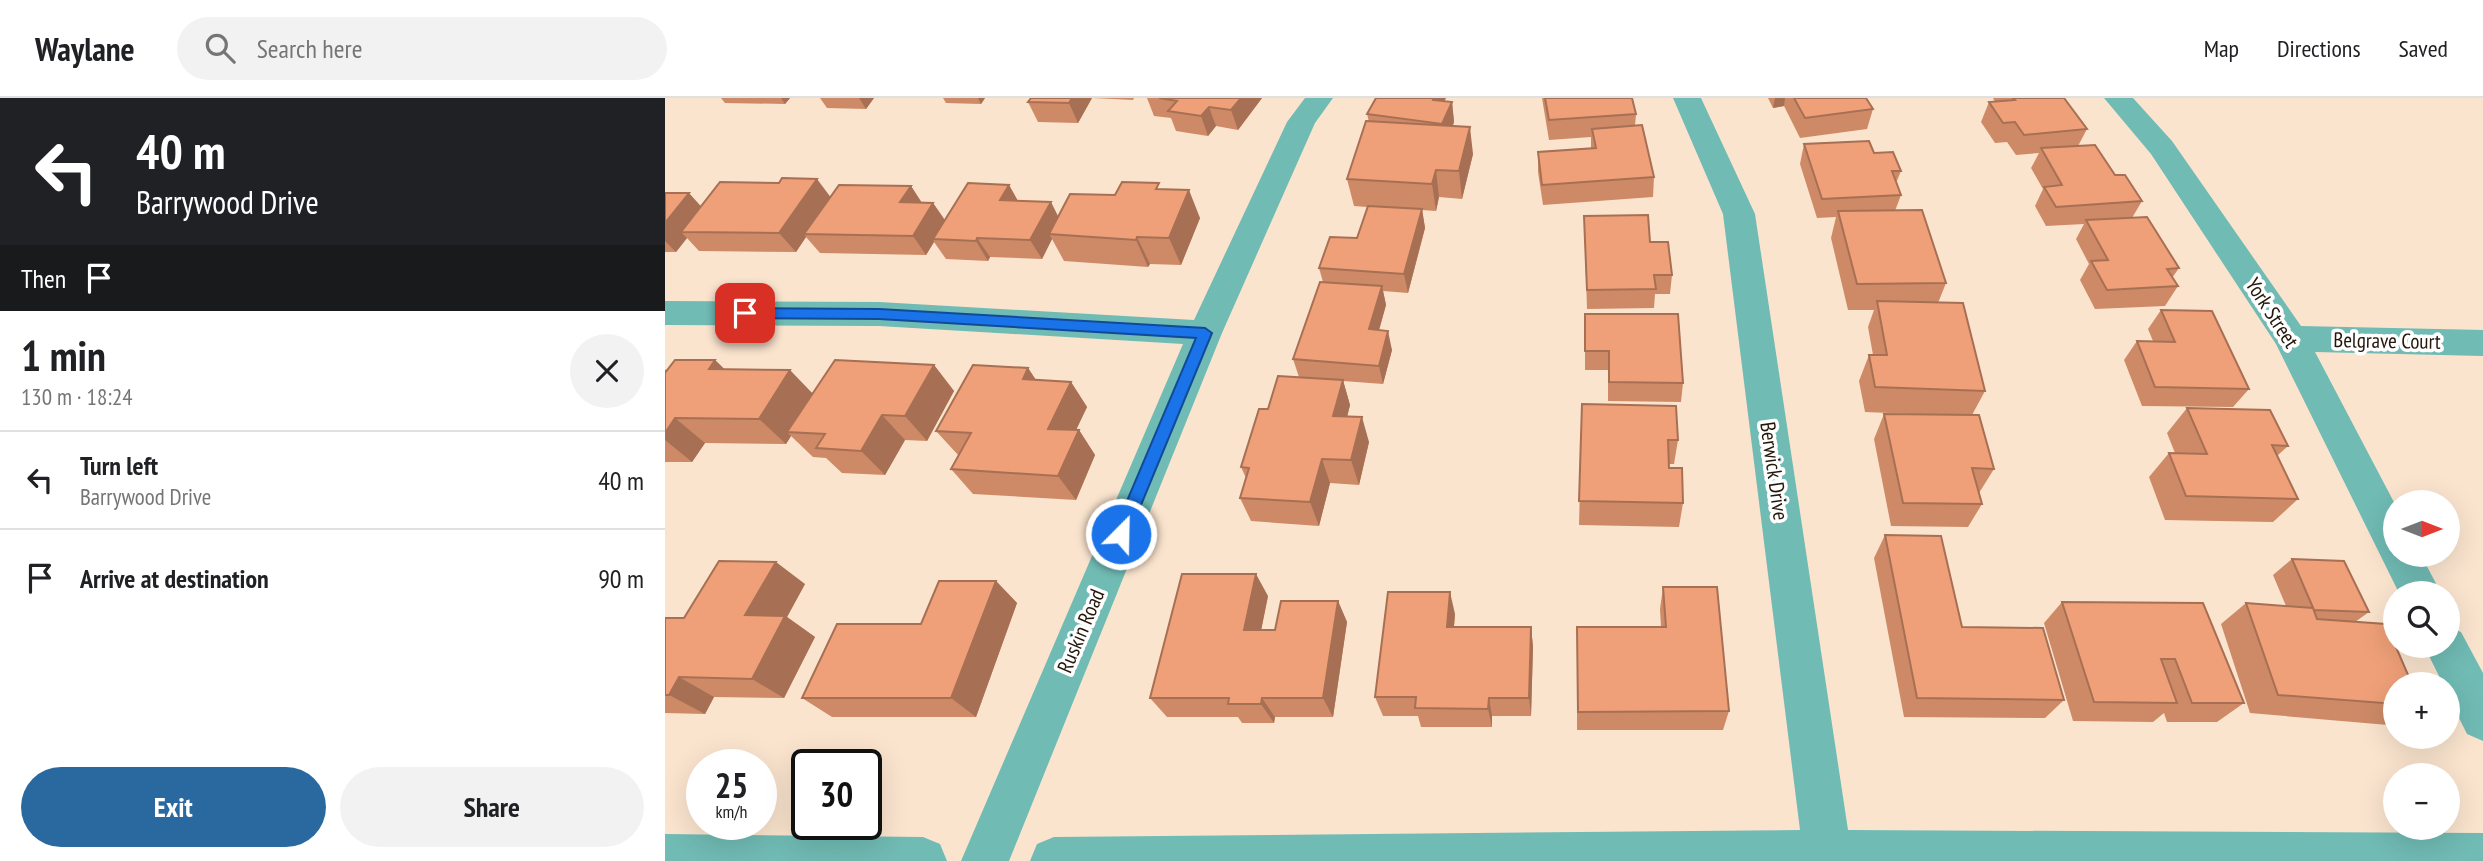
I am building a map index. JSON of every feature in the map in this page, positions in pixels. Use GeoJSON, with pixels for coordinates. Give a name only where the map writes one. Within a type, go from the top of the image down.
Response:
{"type":"FeatureCollection","features":[{"type":"Feature","properties":{"kind":"street","name":"Ruskin Road"},"geometry":{"type":"LineString","coordinates":[[985,861],[1205,333],[1301,122],[1319,98]]}},
{"type":"Feature","properties":{"kind":"street","name":"Berwick Drive"},"geometry":{"type":"LineString","coordinates":[[1687,98],[1739,215],[1827,853]]}},
{"type":"Feature","properties":{"kind":"street","name":"York Street"},"geometry":{"type":"LineString","coordinates":[[2118,98],[2162,148],[2291,339],[2383,520]]}},
{"type":"Feature","properties":{"kind":"street"},"geometry":{"type":"LineString","coordinates":[[665,313],[879,314],[1205,333]]}},
{"type":"Feature","properties":{"kind":"street","name":"Belgrave Court"},"geometry":{"type":"LineString","coordinates":[[2291,339],[2483,343]]}},
{"type":"Feature","properties":{"kind":"street"},"geometry":{"type":"LineString","coordinates":[[2452,658],[2483,719]]}},
{"type":"Feature","properties":{"kind":"street"},"geometry":{"type":"LineString","coordinates":[[1054,861],[1827,853],[2483,857]]}},
{"type":"Feature","properties":{"kind":"street"},"geometry":{"type":"LineString","coordinates":[[665,858],[923,861]]}},
{"type":"Feature","properties":{"kind":"building"},"geometry":{"type":"Polygon","coordinates":[[[1031,98],[1072,98],[1069,103],[1028,102],[1031,98]]]}},
{"type":"Feature","properties":{"kind":"building"},"geometry":{"type":"Polygon","coordinates":[[[1159,98],[1241,98],[1231,110],[1209,107],[1201,116],[1168,111],[1177,101],[1159,98]]]}},
{"type":"Feature","properties":{"kind":"building"},"geometry":{"type":"Polygon","coordinates":[[[1376,98],[1434,98],[1433,100],[1452,102],[1442,124],[1367,114],[1376,98]]]}},
{"type":"Feature","properties":{"kind":"building"},"geometry":{"type":"Polygon","coordinates":[[[1545,98],[1632,98],[1636,114],[1549,120],[1545,98]]]}},
{"type":"Feature","properties":{"kind":"building"},"geometry":{"type":"Polygon","coordinates":[[[1794,98],[1866,98],[1873,109],[1805,118],[1794,98]]]}},
{"type":"Feature","properties":{"kind":"building"},"geometry":{"type":"Polygon","coordinates":[[[2013,98],[2064,98],[2087,129],[2024,135],[2015,122],[2003,123],[1989,102],[2015,100],[2013,98]]]}},
{"type":"Feature","properties":{"kind":"building"},"geometry":{"type":"Polygon","coordinates":[[[1366,121],[1470,127],[1459,171],[1436,170],[1432,184],[1347,179],[1366,121]]]}},
{"type":"Feature","properties":{"kind":"building"},"geometry":{"type":"Polygon","coordinates":[[[1642,125],[1654,177],[1542,185],[1538,152],[1596,148],[1592,129],[1642,125]]]}},
{"type":"Feature","properties":{"kind":"building"},"geometry":{"type":"Polygon","coordinates":[[[1869,141],[1874,153],[1893,152],[1901,171],[1892,171],[1901,195],[1822,199],[1804,144],[1869,141]]]}},
{"type":"Feature","properties":{"kind":"building"},"geometry":{"type":"Polygon","coordinates":[[[2095,145],[2115,175],[2125,175],[2142,201],[2056,207],[2044,187],[2062,185],[2041,148],[2095,145]]]}},
{"type":"Feature","properties":{"kind":"building"},"geometry":{"type":"Polygon","coordinates":[[[782,178],[817,179],[779,233],[681,232],[720,182],[779,183],[782,178]]]}},
{"type":"Feature","properties":{"kind":"building"},"geometry":{"type":"Polygon","coordinates":[[[1122,182],[1159,183],[1156,189],[1189,190],[1169,238],[1137,237],[1136,240],[1049,234],[1070,194],[1115,195],[1122,182]]]}},
{"type":"Feature","properties":{"kind":"building"},"geometry":{"type":"Polygon","coordinates":[[[968,183],[1009,185],[1000,200],[1051,202],[1030,240],[933,239],[968,183]]]}},
{"type":"Feature","properties":{"kind":"building"},"geometry":{"type":"Polygon","coordinates":[[[839,185],[911,186],[900,202],[933,203],[913,236],[804,234],[839,185]]]}},
{"type":"Feature","properties":{"kind":"building"},"geometry":{"type":"Polygon","coordinates":[[[665,193],[689,193],[665,223],[665,193]]]}},
{"type":"Feature","properties":{"kind":"building"},"geometry":{"type":"Polygon","coordinates":[[[1368,206],[1422,209],[1404,274],[1319,268],[1330,237],[1357,238],[1368,206]]]}},
{"type":"Feature","properties":{"kind":"building"},"geometry":{"type":"Polygon","coordinates":[[[1922,210],[1946,283],[1857,284],[1838,211],[1922,210]]]}},
{"type":"Feature","properties":{"kind":"building"},"geometry":{"type":"Polygon","coordinates":[[[1648,215],[1650,242],[1668,242],[1672,275],[1654,275],[1656,289],[1587,290],[1584,216],[1648,215]]]}},
{"type":"Feature","properties":{"kind":"building"},"geometry":{"type":"Polygon","coordinates":[[[2147,217],[2179,268],[2167,269],[2178,286],[2107,290],[2091,261],[2108,260],[2086,220],[2147,217]]]}},
{"type":"Feature","properties":{"kind":"building"},"geometry":{"type":"Polygon","coordinates":[[[1320,282],[1382,286],[1369,329],[1388,331],[1379,366],[1293,359],[1320,282]]]}},
{"type":"Feature","properties":{"kind":"building"},"geometry":{"type":"Polygon","coordinates":[[[1877,301],[1963,303],[1985,391],[1875,387],[1869,355],[1887,355],[1877,301]]]}},
{"type":"Feature","properties":{"kind":"building"},"geometry":{"type":"Polygon","coordinates":[[[2161,310],[2212,311],[2249,389],[2155,387],[2137,341],[2175,342],[2161,310]]]}},
{"type":"Feature","properties":{"kind":"building"},"geometry":{"type":"Polygon","coordinates":[[[1585,314],[1678,314],[1683,383],[1609,382],[1609,351],[1585,351],[1585,314]]]}},
{"type":"Feature","properties":{"kind":"building"},"geometry":{"type":"Polygon","coordinates":[[[675,360],[715,360],[709,369],[790,370],[759,419],[675,418],[665,433],[665,373],[675,360]]]}},
{"type":"Feature","properties":{"kind":"building"},"geometry":{"type":"Polygon","coordinates":[[[835,360],[934,365],[905,416],[882,415],[861,451],[816,448],[825,434],[787,432],[835,360]]]}},
{"type":"Feature","properties":{"kind":"building"},"geometry":{"type":"Polygon","coordinates":[[[973,365],[1028,368],[1023,379],[1071,382],[1048,429],[1079,430],[1058,476],[951,469],[971,433],[936,431],[973,365]]]}},
{"type":"Feature","properties":{"kind":"building"},"geometry":{"type":"Polygon","coordinates":[[[1278,376],[1343,380],[1333,416],[1362,417],[1351,460],[1322,459],[1310,502],[1240,498],[1249,468],[1241,467],[1259,409],[1268,409],[1278,376]]]}},
{"type":"Feature","properties":{"kind":"building"},"geometry":{"type":"Polygon","coordinates":[[[1582,404],[1676,406],[1678,440],[1668,440],[1669,468],[1682,468],[1683,503],[1579,501],[1582,404]]]}},
{"type":"Feature","properties":{"kind":"building"},"geometry":{"type":"Polygon","coordinates":[[[2187,408],[2270,410],[2288,446],[2272,445],[2298,499],[2186,496],[2169,453],[2207,454],[2187,408]]]}},
{"type":"Feature","properties":{"kind":"building"},"geometry":{"type":"Polygon","coordinates":[[[1884,414],[1979,415],[1994,469],[1972,468],[1982,504],[1903,503],[1884,414]]]}},
{"type":"Feature","properties":{"kind":"building"},"geometry":{"type":"Polygon","coordinates":[[[1885,535],[1941,536],[1962,627],[2043,628],[2064,700],[1917,698],[1885,535]]]}},
{"type":"Feature","properties":{"kind":"building"},"geometry":{"type":"Polygon","coordinates":[[[2292,559],[2344,561],[2369,612],[2314,610],[2292,559]]]}},
{"type":"Feature","properties":{"kind":"building"},"geometry":{"type":"Polygon","coordinates":[[[719,561],[776,562],[745,615],[785,616],[752,679],[679,677],[669,695],[665,695],[665,618],[684,618],[719,561]]]}},
{"type":"Feature","properties":{"kind":"building"},"geometry":{"type":"Polygon","coordinates":[[[1182,574],[1256,574],[1244,630],[1275,630],[1281,601],[1338,601],[1323,698],[1262,698],[1261,704],[1228,704],[1229,698],[1150,698],[1182,574]]]}},
{"type":"Feature","properties":{"kind":"building"},"geometry":{"type":"Polygon","coordinates":[[[939,581],[996,581],[951,698],[802,698],[837,624],[921,624],[939,581]]]}},
{"type":"Feature","properties":{"kind":"building"},"geometry":{"type":"Polygon","coordinates":[[[1663,587],[1717,587],[1729,711],[1578,712],[1577,627],[1666,627],[1663,587]]]}},
{"type":"Feature","properties":{"kind":"building"},"geometry":{"type":"Polygon","coordinates":[[[1388,592],[1450,592],[1447,627],[1531,627],[1529,698],[1489,698],[1488,709],[1415,708],[1416,697],[1375,697],[1388,592]]]}},
{"type":"Feature","properties":{"kind":"building"},"geometry":{"type":"Polygon","coordinates":[[[2062,602],[2203,603],[2244,703],[2192,703],[2175,659],[2161,659],[2177,703],[2094,702],[2062,602]]]}},
{"type":"Feature","properties":{"kind":"building"},"geometry":{"type":"Polygon","coordinates":[[[2246,603],[2313,608],[2317,619],[2383,624],[2383,658],[2401,658],[2407,672],[2383,672],[2383,703],[2278,695],[2246,603]]]}},
{"type":"Feature","properties":{"kind":"route"},"geometry":{"type":"LineString","coordinates":[[745,313],[879,314],[1205,333],[1121,534]]}}]}
